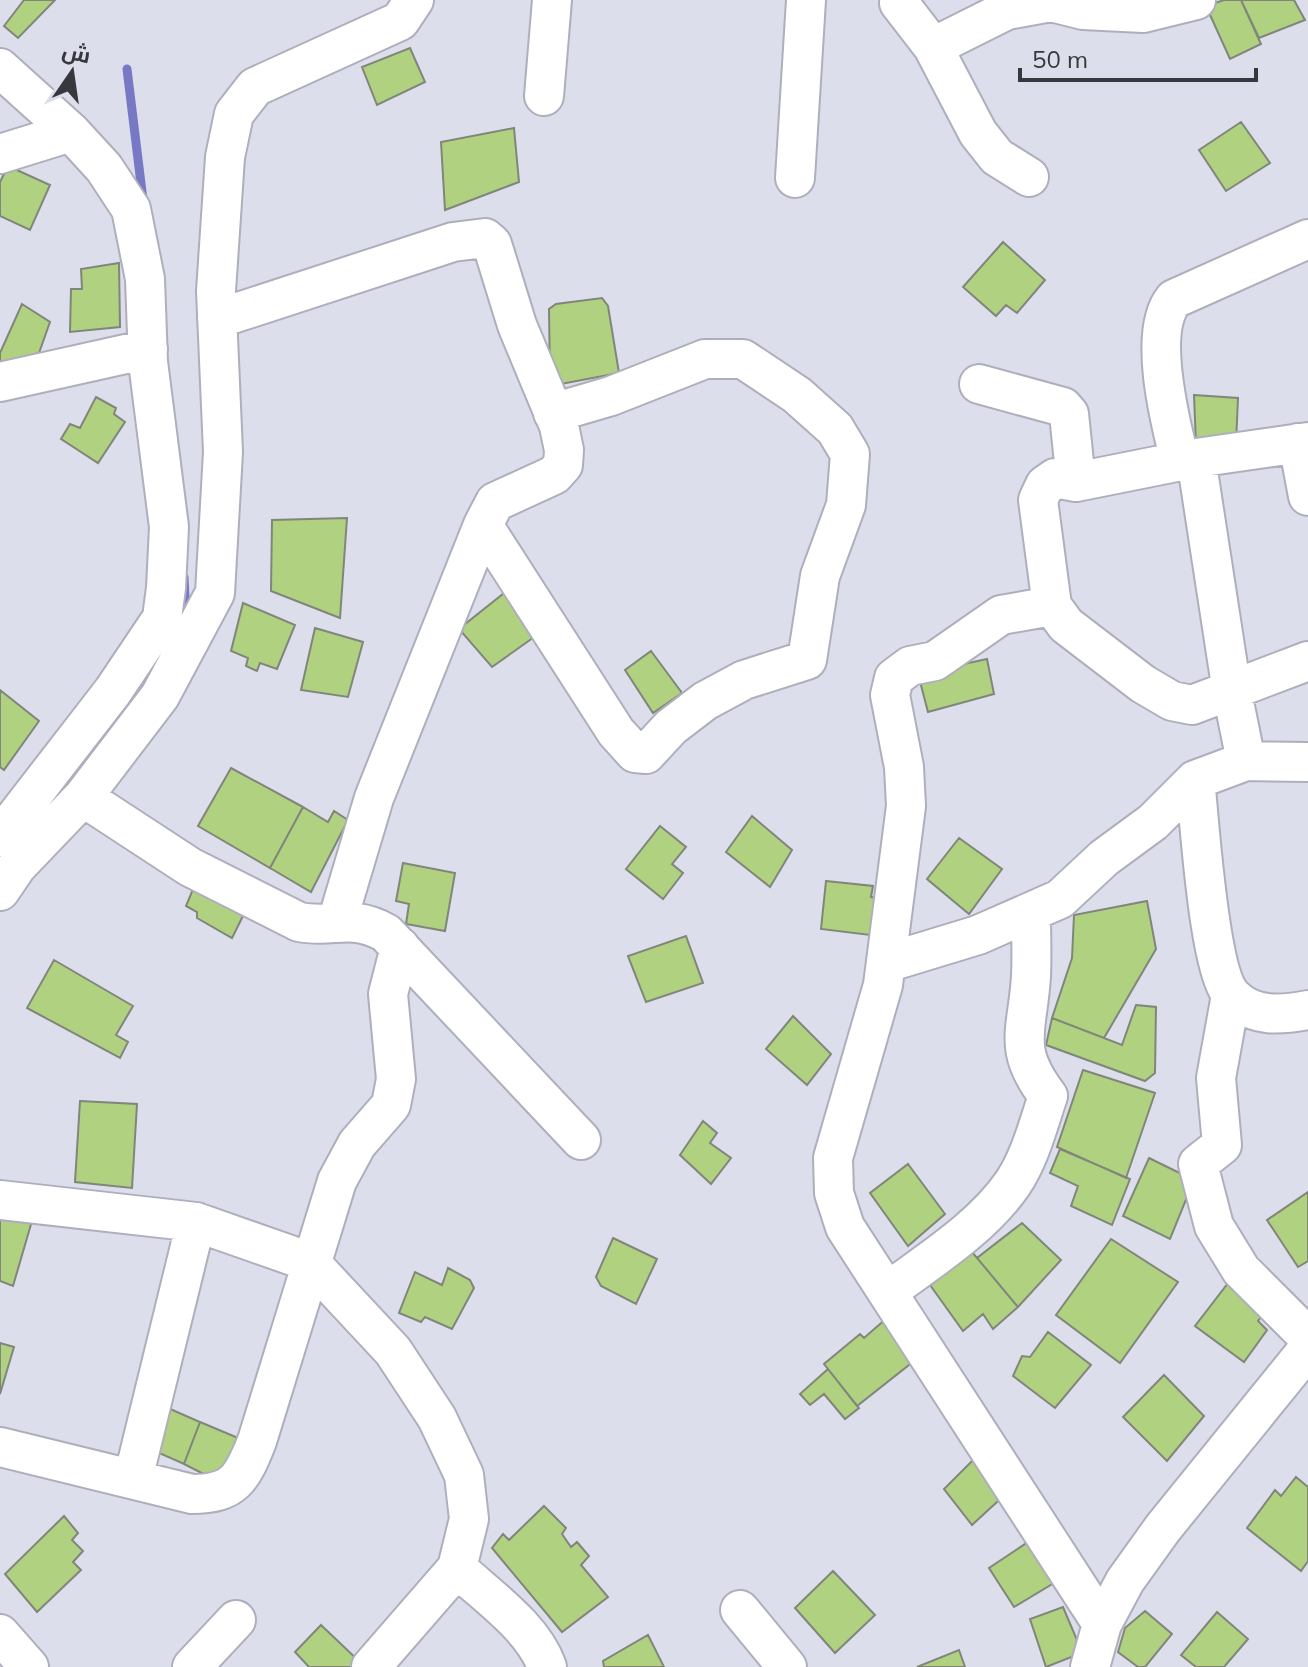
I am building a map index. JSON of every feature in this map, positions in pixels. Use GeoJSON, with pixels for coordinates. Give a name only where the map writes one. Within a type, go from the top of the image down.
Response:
{"type":"FeatureCollection","features":[{"type":"Feature","properties":{"kind":"street"},"geometry":{"type":"LineString","coordinates":[[0,891],[17,866],[83,797],[160,696],[215,593],[223,452],[217,319],[225,157],[234,114],[255,87],[400,21],[414,0]]}},
{"type":"Feature","properties":{"kind":"street"},"geometry":{"type":"LineString","coordinates":[[544,96],[552,34],[552,0]]}},
{"type":"Feature","properties":{"kind":"street"},"geometry":{"type":"LineString","coordinates":[[795,178],[806,0]]}},
{"type":"Feature","properties":{"kind":"street"},"geometry":{"type":"LineString","coordinates":[[933,47],[1007,10],[1051,2],[1083,10],[1143,13],[1196,0]]}},
{"type":"Feature","properties":{"kind":"street"},"geometry":{"type":"LineString","coordinates":[[899,3],[933,47],[978,133],[997,157],[1029,177]]}},
{"type":"Feature","properties":{"kind":"street"},"geometry":{"type":"LineString","coordinates":[[0,68],[71,132],[104,168],[131,209],[145,279],[148,349],[169,527],[162,618],[113,691],[4,826]]}},
{"type":"Feature","properties":{"kind":"street"},"geometry":{"type":"LineString","coordinates":[[0,154],[71,132]]}},
{"type":"Feature","properties":{"kind":"street"},"geometry":{"type":"LineString","coordinates":[[217,319],[453,242],[485,238],[492,244],[517,325],[553,413],[564,450],[563,465],[554,475],[495,502],[483,525],[374,798],[337,922]]}},
{"type":"Feature","properties":{"kind":"street"},"geometry":{"type":"LineString","coordinates":[[1246,761],[1188,459],[1168,415],[1163,369],[1165,309],[1174,299],[1308,239]]}},
{"type":"Feature","properties":{"kind":"street"},"geometry":{"type":"LineString","coordinates":[[0,382],[148,349]]}},
{"type":"Feature","properties":{"kind":"street"},"geometry":{"type":"LineString","coordinates":[[483,525],[616,732],[635,753],[646,754],[671,727],[718,694],[744,680],[807,660],[820,576],[846,505],[850,454],[835,429],[797,395],[743,359],[705,359],[611,396],[553,413]]}},
{"type":"Feature","properties":{"kind":"street"},"geometry":{"type":"LineString","coordinates":[[979,384],[1063,407],[1070,422],[1076,482]]}},
{"type":"Feature","properties":{"kind":"street"},"geometry":{"type":"LineString","coordinates":[[1308,496],[1303,442],[1188,459],[1076,482],[1055,478],[1045,485],[1038,500],[1052,606],[1078,636],[1143,684],[1172,701],[1192,705],[1308,661]]}},
{"type":"Feature","properties":{"kind":"street"},"geometry":{"type":"LineString","coordinates":[[1052,606],[1001,615],[935,661],[910,666],[894,678],[890,695],[904,767],[906,806],[886,963],[865,1057],[833,1158],[834,1193],[845,1227],[1102,1624]]}},
{"type":"Feature","properties":{"kind":"street"},"geometry":{"type":"LineString","coordinates":[[886,963],[978,935],[1060,899],[1104,858],[1153,822],[1195,780],[1246,761],[1308,762]]}},
{"type":"Feature","properties":{"kind":"street"},"geometry":{"type":"LineString","coordinates":[[1195,780],[1216,957],[1231,995],[1251,1011],[1286,1014],[1308,1010]]}},
{"type":"Feature","properties":{"kind":"street"},"geometry":{"type":"LineString","coordinates":[[83,797],[190,867],[299,922],[318,926],[365,921],[386,933],[581,1140]]}},
{"type":"Feature","properties":{"kind":"street"},"geometry":{"type":"LineString","coordinates":[[887,1292],[967,1232],[1013,1183],[1034,1139],[1048,1096],[1032,1075],[1022,1038],[1031,978],[1031,912]]}},
{"type":"Feature","properties":{"kind":"street"},"geometry":{"type":"LineString","coordinates":[[0,1447],[192,1494],[217,1494],[234,1484],[248,1466],[257,1441],[337,1181],[357,1144],[391,1105],[396,1079],[388,994],[400,947]]}},
{"type":"Feature","properties":{"kind":"street"},"geometry":{"type":"LineString","coordinates":[[1231,995],[1216,1078],[1222,1145],[1198,1164],[1214,1226],[1241,1270],[1308,1337]]}},
{"type":"Feature","properties":{"kind":"street"},"geometry":{"type":"LineString","coordinates":[[0,1200],[196,1222],[310,1262],[393,1351],[437,1418],[464,1475],[469,1519],[457,1568],[371,1667]]}},
{"type":"Feature","properties":{"kind":"street"},"geometry":{"type":"LineString","coordinates":[[133,1479],[196,1222]]}},
{"type":"Feature","properties":{"kind":"street"},"geometry":{"type":"LineString","coordinates":[[1090,1667],[1102,1624],[1125,1581],[1163,1528],[1308,1349]]}},
{"type":"Feature","properties":{"kind":"street"},"geometry":{"type":"LineString","coordinates":[[457,1568],[521,1627],[542,1653],[547,1667]]}},
{"type":"Feature","properties":{"kind":"street"},"geometry":{"type":"LineString","coordinates":[[740,1610],[787,1667]]}},
{"type":"Feature","properties":{"kind":"street"},"geometry":{"type":"LineString","coordinates":[[192,1667],[236,1620]]}},
{"type":"Feature","properties":{"kind":"street"},"geometry":{"type":"LineString","coordinates":[[0,1634],[29,1667]]}},
{"type":"Feature","properties":{"kind":"building"},"geometry":{"type":"Polygon","coordinates":[[[24,0],[55,0],[18,38],[4,26],[24,0]]]}},
{"type":"Feature","properties":{"kind":"building"},"geometry":{"type":"Polygon","coordinates":[[[1224,0],[1241,0],[1261,44],[1230,59],[1206,6],[1224,0]]]}},
{"type":"Feature","properties":{"kind":"building"},"geometry":{"type":"Polygon","coordinates":[[[1241,0],[1294,0],[1305,20],[1259,38],[1241,0]]]}},
{"type":"Feature","properties":{"kind":"building"},"geometry":{"type":"Polygon","coordinates":[[[410,48],[425,82],[377,105],[362,67],[410,48]]]}},
{"type":"Feature","properties":{"kind":"building"},"geometry":{"type":"Polygon","coordinates":[[[1241,122],[1270,163],[1226,191],[1199,150],[1241,122]]]}},
{"type":"Feature","properties":{"kind":"building"},"geometry":{"type":"Polygon","coordinates":[[[514,128],[519,182],[445,210],[441,142],[514,128]]]}},
{"type":"Feature","properties":{"kind":"building"},"geometry":{"type":"Polygon","coordinates":[[[8,166],[50,185],[30,230],[0,216],[0,182],[8,166]]]}},
{"type":"Feature","properties":{"kind":"building"},"geometry":{"type":"Polygon","coordinates":[[[1003,242],[1045,280],[1017,313],[1006,305],[996,316],[963,287],[1003,242]]]}},
{"type":"Feature","properties":{"kind":"building"},"geometry":{"type":"Polygon","coordinates":[[[119,263],[120,327],[70,332],[71,289],[82,289],[81,269],[119,263]]]}},
{"type":"Feature","properties":{"kind":"building"},"geometry":{"type":"Polygon","coordinates":[[[602,298],[608,306],[619,373],[561,384],[550,379],[549,309],[556,304],[602,298]]]}},
{"type":"Feature","properties":{"kind":"building"},"geometry":{"type":"Polygon","coordinates":[[[22,304],[50,322],[39,353],[0,363],[0,353],[22,304]]]}},
{"type":"Feature","properties":{"kind":"building"},"geometry":{"type":"Polygon","coordinates":[[[1194,395],[1238,398],[1236,444],[1196,445],[1194,395]]]}},
{"type":"Feature","properties":{"kind":"building"},"geometry":{"type":"Polygon","coordinates":[[[96,397],[116,408],[114,414],[125,422],[98,463],[61,439],[70,424],[80,428],[96,397]]]}},
{"type":"Feature","properties":{"kind":"building"},"geometry":{"type":"Polygon","coordinates":[[[347,518],[340,618],[271,591],[272,520],[347,518]]]}},
{"type":"Feature","properties":{"kind":"building"},"geometry":{"type":"Polygon","coordinates":[[[514,585],[544,630],[492,667],[459,629],[514,585]]]}},
{"type":"Feature","properties":{"kind":"building"},"geometry":{"type":"Polygon","coordinates":[[[243,603],[295,625],[277,669],[260,663],[257,671],[246,666],[248,658],[231,651],[243,603]]]}},
{"type":"Feature","properties":{"kind":"building"},"geometry":{"type":"Polygon","coordinates":[[[315,628],[363,642],[348,697],[301,690],[315,628]]]}},
{"type":"Feature","properties":{"kind":"building"},"geometry":{"type":"Polygon","coordinates":[[[651,651],[682,693],[653,713],[625,670],[651,651]]]}},
{"type":"Feature","properties":{"kind":"building"},"geometry":{"type":"Polygon","coordinates":[[[987,659],[994,694],[928,712],[918,674],[987,659]]]}},
{"type":"Feature","properties":{"kind":"building"},"geometry":{"type":"Polygon","coordinates":[[[0,690],[39,721],[4,770],[0,767],[0,690]]]}},
{"type":"Feature","properties":{"kind":"building"},"geometry":{"type":"Polygon","coordinates":[[[231,768],[303,807],[270,868],[198,826],[231,768]]]}},
{"type":"Feature","properties":{"kind":"building"},"geometry":{"type":"Polygon","coordinates":[[[303,807],[328,822],[334,811],[348,820],[311,892],[270,868],[303,807]]]}},
{"type":"Feature","properties":{"kind":"building"},"geometry":{"type":"Polygon","coordinates":[[[752,816],[792,850],[770,887],[726,852],[752,816]]]}},
{"type":"Feature","properties":{"kind":"building"},"geometry":{"type":"Polygon","coordinates":[[[660,826],[686,847],[672,864],[683,873],[663,899],[626,869],[660,826]]]}},
{"type":"Feature","properties":{"kind":"building"},"geometry":{"type":"Polygon","coordinates":[[[959,838],[1002,869],[969,914],[927,879],[959,838]]]}},
{"type":"Feature","properties":{"kind":"building"},"geometry":{"type":"Polygon","coordinates":[[[403,863],[455,873],[445,931],[406,924],[409,904],[396,901],[403,863]]]}},
{"type":"Feature","properties":{"kind":"building"},"geometry":{"type":"Polygon","coordinates":[[[198,877],[249,904],[232,938],[197,918],[197,912],[186,906],[198,877]]]}},
{"type":"Feature","properties":{"kind":"building"},"geometry":{"type":"Polygon","coordinates":[[[826,881],[873,886],[871,897],[883,898],[878,936],[821,929],[826,881]]]}},
{"type":"Feature","properties":{"kind":"building"},"geometry":{"type":"Polygon","coordinates":[[[1147,901],[1156,949],[1104,1038],[1052,1018],[1072,958],[1074,915],[1147,901]]]}},
{"type":"Feature","properties":{"kind":"building"},"geometry":{"type":"Polygon","coordinates":[[[686,936],[703,983],[646,1002],[628,956],[686,936]]]}},
{"type":"Feature","properties":{"kind":"building"},"geometry":{"type":"Polygon","coordinates":[[[54,960],[133,1006],[116,1035],[128,1042],[120,1058],[27,1008],[54,960]]]}},
{"type":"Feature","properties":{"kind":"building"},"geometry":{"type":"Polygon","coordinates":[[[1136,1005],[1156,1007],[1155,1073],[1145,1081],[1046,1045],[1052,1018],[1122,1045],[1136,1005]]]}},
{"type":"Feature","properties":{"kind":"building"},"geometry":{"type":"Polygon","coordinates":[[[793,1016],[831,1054],[807,1085],[766,1049],[793,1016]]]}},
{"type":"Feature","properties":{"kind":"building"},"geometry":{"type":"Polygon","coordinates":[[[1083,1070],[1155,1093],[1126,1178],[1057,1147],[1083,1070]]]}},
{"type":"Feature","properties":{"kind":"building"},"geometry":{"type":"Polygon","coordinates":[[[80,1101],[137,1104],[132,1188],[75,1182],[80,1101]]]}},
{"type":"Feature","properties":{"kind":"building"},"geometry":{"type":"Polygon","coordinates":[[[703,1121],[717,1133],[710,1143],[731,1158],[711,1184],[680,1155],[703,1121]]]}},
{"type":"Feature","properties":{"kind":"building"},"geometry":{"type":"Polygon","coordinates":[[[1060,1149],[1130,1179],[1112,1225],[1071,1206],[1078,1186],[1050,1173],[1060,1149]]]}},
{"type":"Feature","properties":{"kind":"building"},"geometry":{"type":"Polygon","coordinates":[[[1149,1158],[1194,1180],[1170,1239],[1123,1216],[1149,1158]]]}},
{"type":"Feature","properties":{"kind":"building"},"geometry":{"type":"Polygon","coordinates":[[[908,1164],[945,1214],[908,1246],[870,1193],[908,1164]]]}},
{"type":"Feature","properties":{"kind":"building"},"geometry":{"type":"Polygon","coordinates":[[[1308,1192],[1308,1261],[1298,1267],[1267,1220],[1308,1192]]]}},
{"type":"Feature","properties":{"kind":"building"},"geometry":{"type":"Polygon","coordinates":[[[0,1205],[34,1214],[13,1286],[0,1281],[0,1205]]]}},
{"type":"Feature","properties":{"kind":"building"},"geometry":{"type":"Polygon","coordinates":[[[1022,1223],[1061,1260],[1018,1307],[977,1258],[1022,1223]]]}},
{"type":"Feature","properties":{"kind":"building"},"geometry":{"type":"Polygon","coordinates":[[[613,1238],[657,1259],[636,1304],[601,1286],[596,1277],[613,1238]]]}},
{"type":"Feature","properties":{"kind":"building"},"geometry":{"type":"Polygon","coordinates":[[[1111,1239],[1178,1282],[1120,1363],[1056,1315],[1111,1239]]]}},
{"type":"Feature","properties":{"kind":"building"},"geometry":{"type":"Polygon","coordinates":[[[967,1246],[1018,1307],[993,1329],[983,1314],[963,1331],[925,1278],[967,1246]]]}},
{"type":"Feature","properties":{"kind":"building"},"geometry":{"type":"Polygon","coordinates":[[[448,1268],[470,1280],[474,1288],[452,1329],[425,1317],[421,1322],[399,1313],[415,1272],[442,1285],[448,1268]]]}},
{"type":"Feature","properties":{"kind":"building"},"geometry":{"type":"Polygon","coordinates":[[[1232,1278],[1269,1307],[1258,1321],[1267,1330],[1244,1362],[1195,1326],[1232,1278]]]}},
{"type":"Feature","properties":{"kind":"building"},"geometry":{"type":"Polygon","coordinates":[[[887,1318],[919,1357],[857,1406],[824,1364],[860,1334],[864,1338],[887,1318]]]}},
{"type":"Feature","properties":{"kind":"building"},"geometry":{"type":"Polygon","coordinates":[[[1048,1332],[1091,1365],[1055,1408],[1013,1376],[1022,1356],[1030,1357],[1048,1332]]]}},
{"type":"Feature","properties":{"kind":"building"},"geometry":{"type":"Polygon","coordinates":[[[0,1343],[14,1347],[0,1394],[0,1343]]]}},
{"type":"Feature","properties":{"kind":"building"},"geometry":{"type":"Polygon","coordinates":[[[828,1369],[859,1408],[845,1419],[824,1394],[810,1405],[800,1394],[828,1369]]]}},
{"type":"Feature","properties":{"kind":"building"},"geometry":{"type":"Polygon","coordinates":[[[1164,1375],[1204,1416],[1167,1461],[1123,1417],[1164,1375]]]}},
{"type":"Feature","properties":{"kind":"building"},"geometry":{"type":"Polygon","coordinates":[[[161,1405],[200,1422],[184,1464],[150,1449],[161,1405]]]}},
{"type":"Feature","properties":{"kind":"building"},"geometry":{"type":"Polygon","coordinates":[[[200,1422],[243,1440],[223,1484],[184,1464],[200,1422]]]}},
{"type":"Feature","properties":{"kind":"building"},"geometry":{"type":"Polygon","coordinates":[[[973,1460],[1010,1490],[972,1525],[944,1489],[973,1460]]]}},
{"type":"Feature","properties":{"kind":"building"},"geometry":{"type":"Polygon","coordinates":[[[1296,1477],[1308,1487],[1308,1561],[1301,1571],[1247,1528],[1275,1490],[1281,1496],[1296,1477]]]}},
{"type":"Feature","properties":{"kind":"building"},"geometry":{"type":"Polygon","coordinates":[[[544,1506],[566,1528],[562,1534],[571,1547],[577,1542],[589,1556],[581,1565],[608,1597],[562,1632],[492,1548],[503,1534],[509,1540],[544,1506]]]}},
{"type":"Feature","properties":{"kind":"building"},"geometry":{"type":"Polygon","coordinates":[[[64,1516],[78,1533],[72,1540],[83,1551],[73,1562],[81,1570],[37,1612],[5,1574],[64,1516]]]}},
{"type":"Feature","properties":{"kind":"building"},"geometry":{"type":"Polygon","coordinates":[[[1028,1542],[1054,1583],[1014,1607],[989,1568],[1028,1542]]]}},
{"type":"Feature","properties":{"kind":"building"},"geometry":{"type":"Polygon","coordinates":[[[833,1571],[875,1615],[835,1653],[795,1608],[833,1571]]]}},
{"type":"Feature","properties":{"kind":"building"},"geometry":{"type":"Polygon","coordinates":[[[1063,1607],[1077,1640],[1074,1656],[1046,1667],[1030,1619],[1063,1607]]]}},
{"type":"Feature","properties":{"kind":"building"},"geometry":{"type":"Polygon","coordinates":[[[1145,1611],[1172,1634],[1145,1667],[1138,1667],[1118,1652],[1125,1628],[1145,1611]]]}},
{"type":"Feature","properties":{"kind":"building"},"geometry":{"type":"Polygon","coordinates":[[[1217,1612],[1248,1639],[1224,1667],[1196,1667],[1181,1655],[1217,1612]]]}},
{"type":"Feature","properties":{"kind":"building"},"geometry":{"type":"Polygon","coordinates":[[[321,1625],[362,1664],[359,1667],[309,1667],[295,1652],[321,1625]]]}},
{"type":"Feature","properties":{"kind":"building"},"geometry":{"type":"Polygon","coordinates":[[[648,1635],[664,1667],[604,1667],[603,1661],[648,1635]]]}},
{"type":"Feature","properties":{"kind":"building"},"geometry":{"type":"Polygon","coordinates":[[[959,1650],[965,1667],[917,1667],[959,1650]]]}},
{"type":"Feature","properties":{"kind":"waterway"},"geometry":{"type":"LineString","coordinates":[[127,69],[143,200]]}},
{"type":"Feature","properties":{"kind":"waterway"},"geometry":{"type":"LineString","coordinates":[[178,612],[185,597],[184,577]]}}]}
